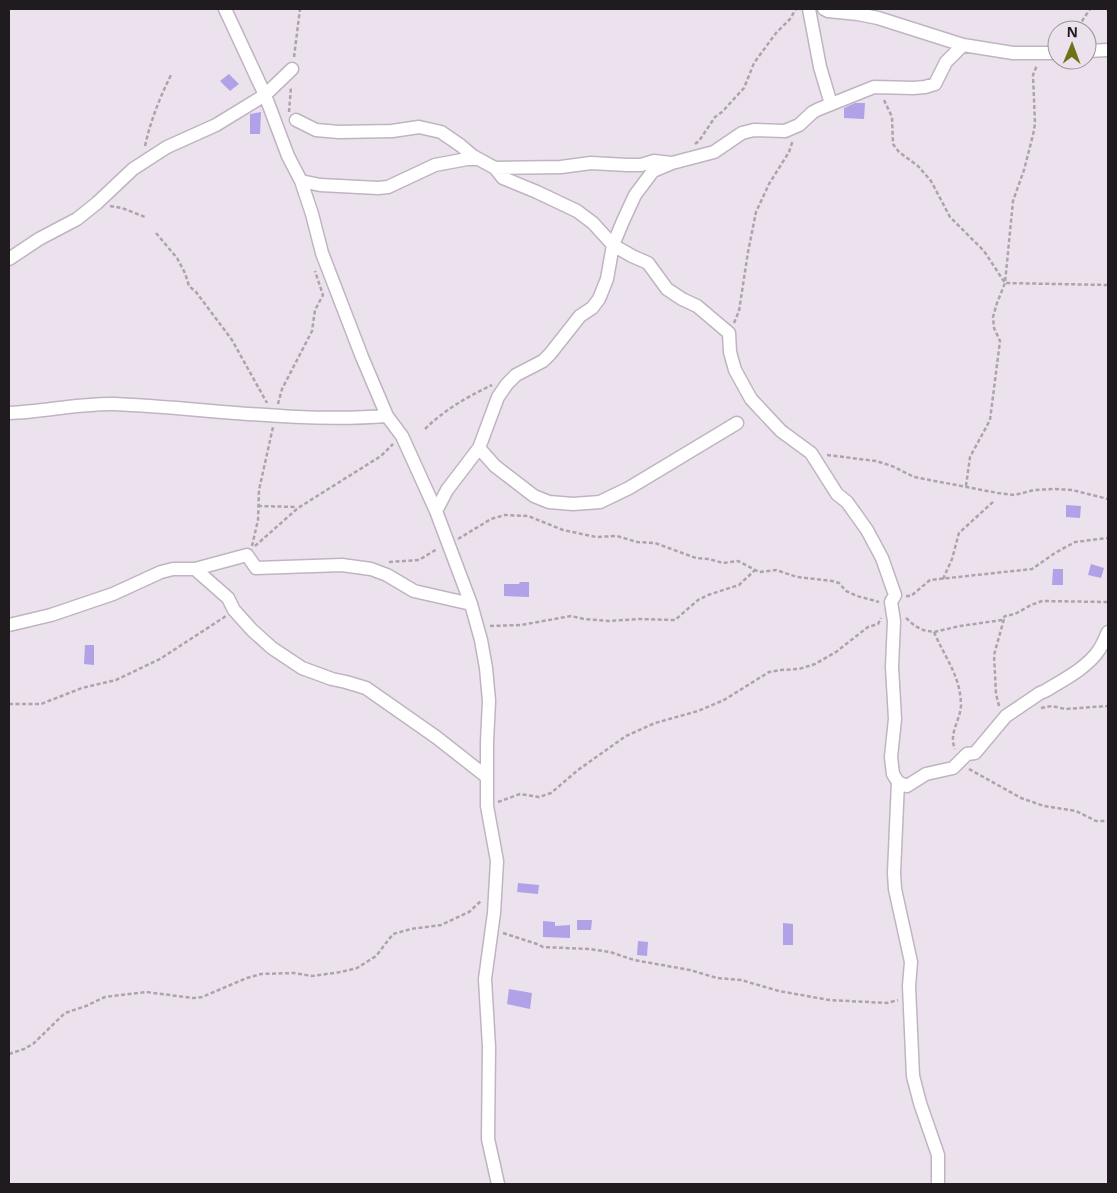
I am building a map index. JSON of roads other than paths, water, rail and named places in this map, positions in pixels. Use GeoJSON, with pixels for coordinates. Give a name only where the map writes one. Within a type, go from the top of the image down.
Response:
{"type":"FeatureCollection","features":[{"type":"Feature","properties":{"kind":"street"},"geometry":{"type":"LineString","coordinates":[[225,9],[265,95],[288,156],[301,181],[322,253],[362,357],[387,416],[402,436],[436,511],[478,627],[486,668],[489,700],[487,806],[497,861],[492,929],[485,979],[489,1047],[488,1139],[498,1184]]}},
{"type":"Feature","properties":{"kind":"street"},"geometry":{"type":"LineString","coordinates":[[808,9],[820,67],[831,104]]}},
{"type":"Feature","properties":{"kind":"street"},"geometry":{"type":"LineString","coordinates":[[824,9],[828,12],[858,14],[878,18],[963,45],[1013,53],[1047,54]]}},
{"type":"Feature","properties":{"kind":"street"},"geometry":{"type":"LineString","coordinates":[[436,511],[455,477],[479,448],[498,397],[507,384],[516,375],[543,361],[580,316],[592,308],[599,298],[607,279],[613,245],[635,195],[653,171],[672,163],[714,152],[742,133],[754,130],[785,131],[799,125],[813,112],[874,87],[913,88],[935,84],[946,62],[963,45]]}},
{"type":"Feature","properties":{"kind":"street"},"geometry":{"type":"LineString","coordinates":[[9,259],[77,219],[133,169],[167,147],[216,125],[265,95],[292,69]]}},
{"type":"Feature","properties":{"kind":"street"},"geometry":{"type":"LineString","coordinates":[[296,120],[316,130],[339,132],[392,131],[418,127],[441,132],[478,159],[495,168],[503,178],[577,211],[593,223],[613,245],[648,263],[667,289],[697,306],[729,333],[730,352],[735,370],[751,399],[780,431],[810,453],[837,494],[847,502],[867,530],[888,572],[894,622],[892,667],[895,719],[891,757],[893,774],[898,782],[907,786],[926,774],[953,768],[967,754],[975,753],[1006,716],[1090,661],[1098,651],[1108,632]]}},
{"type":"Feature","properties":{"kind":"street"},"geometry":{"type":"LineString","coordinates":[[301,181],[320,185],[388,187],[434,165],[478,159]]}},
{"type":"Feature","properties":{"kind":"street"},"geometry":{"type":"LineString","coordinates":[[495,168],[560,167],[591,163],[641,165],[654,161],[672,163]]}},
{"type":"Feature","properties":{"kind":"street"},"geometry":{"type":"LineString","coordinates":[[9,413],[70,406],[114,404],[275,415],[355,418],[387,416]]}},
{"type":"Feature","properties":{"kind":"street"},"geometry":{"type":"LineString","coordinates":[[479,448],[496,466],[534,496],[549,502],[573,504],[600,502],[629,488],[737,423]]}},
{"type":"Feature","properties":{"kind":"street"},"geometry":{"type":"LineString","coordinates":[[9,625],[42,618],[113,594],[161,572],[173,569],[195,569],[247,555],[256,568],[343,566],[371,569],[387,575],[414,590],[471,604]]}},
{"type":"Feature","properties":{"kind":"street"},"geometry":{"type":"LineString","coordinates":[[195,569],[228,598],[234,610],[272,648],[302,668],[332,679],[366,688],[436,737],[487,777]]}},
{"type":"Feature","properties":{"kind":"street"},"geometry":{"type":"LineString","coordinates":[[898,782],[894,873],[895,889],[911,962],[909,986],[913,1076],[938,1155],[938,1184]]}}]}
